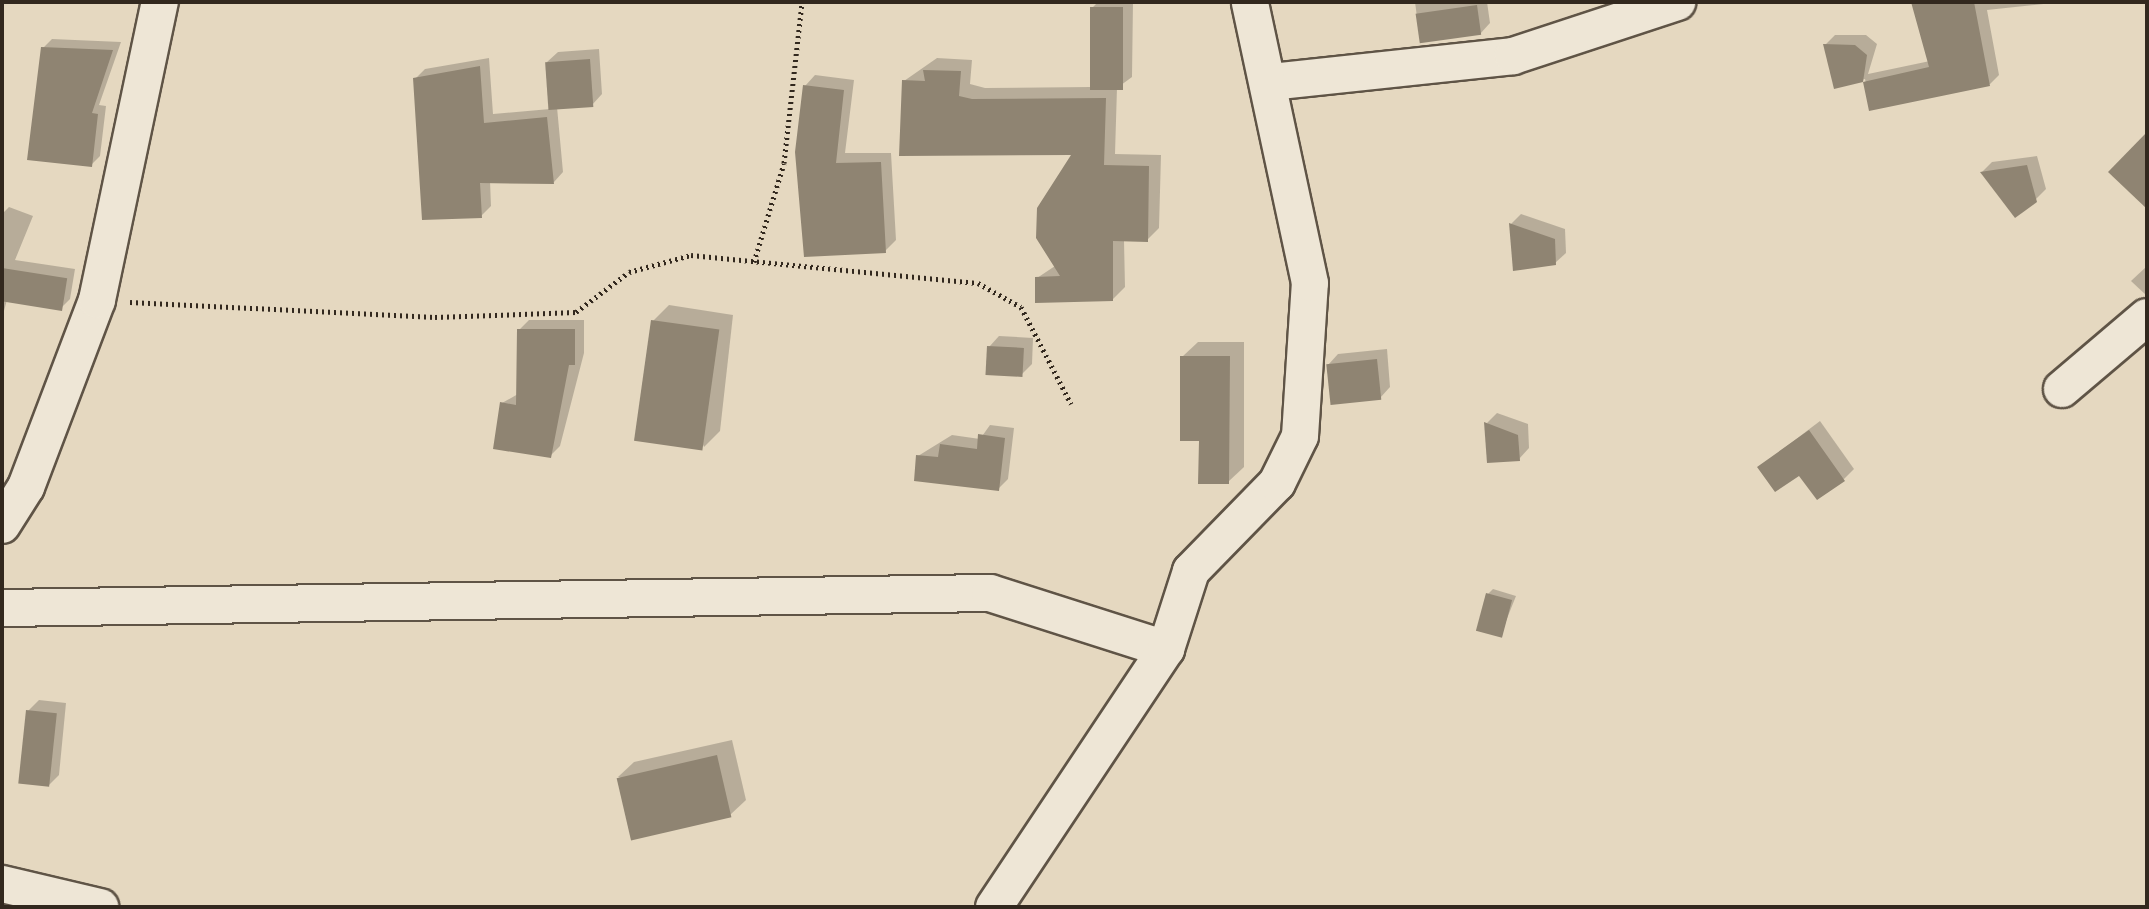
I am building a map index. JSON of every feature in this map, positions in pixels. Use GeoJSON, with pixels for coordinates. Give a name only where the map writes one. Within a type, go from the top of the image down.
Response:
{"type":"FeatureCollection","features":[{"type":"Feature","properties":{"kind":"street"},"geometry":{"type":"LineString","coordinates":[[2,525],[26,487],[97,300],[160,2]]}},
{"type":"Feature","properties":{"kind":"street"},"geometry":{"type":"LineString","coordinates":[[994,907],[1166,649],[1191,571],[1277,483],[1300,436],[1310,283],[1271,82],[1250,2]]}},
{"type":"Feature","properties":{"kind":"street"},"geometry":{"type":"LineString","coordinates":[[1271,82],[1513,56],[1677,2]]}},
{"type":"Feature","properties":{"kind":"street"},"geometry":{"type":"LineString","coordinates":[[2062,389],[2147,317]]}},
{"type":"Feature","properties":{"kind":"street"},"geometry":{"type":"LineString","coordinates":[[2,608],[990,593],[1166,649]]}},
{"type":"Feature","properties":{"kind":"street"},"geometry":{"type":"LineString","coordinates":[[2,884],[100,907]]}},
{"type":"Feature","properties":{"kind":"path"},"geometry":{"type":"LineString","coordinates":[[754,262],[784,163],[802,2]]}},
{"type":"Feature","properties":{"kind":"path"},"geometry":{"type":"LineString","coordinates":[[97,300],[435,317],[576,312],[651,263],[691,255],[978,283],[1021,307],[1071,404]]}},
{"type":"Feature","properties":{"kind":"building"},"geometry":{"type":"Polygon","coordinates":[[[1911,2],[1974,2],[1990,86],[1869,111],[1863,82],[1929,67],[1911,2]]]}},
{"type":"Feature","properties":{"kind":"building"},"geometry":{"type":"Polygon","coordinates":[[[1477,5],[1481,35],[1420,43],[1416,14],[1477,5]]]}},
{"type":"Feature","properties":{"kind":"building"},"geometry":{"type":"Polygon","coordinates":[[[1090,7],[1123,7],[1123,90],[1090,90],[1090,7]]]}},
{"type":"Feature","properties":{"kind":"building"},"geometry":{"type":"Polygon","coordinates":[[[1823,44],[1855,45],[1867,55],[1863,82],[1834,89],[1823,44]]]}},
{"type":"Feature","properties":{"kind":"building"},"geometry":{"type":"Polygon","coordinates":[[[41,47],[113,50],[92,113],[98,114],[92,167],[27,160],[41,47]]]}},
{"type":"Feature","properties":{"kind":"building"},"geometry":{"type":"Polygon","coordinates":[[[590,59],[593,107],[548,110],[545,62],[590,59]]]}},
{"type":"Feature","properties":{"kind":"building"},"geometry":{"type":"Polygon","coordinates":[[[480,66],[484,123],[547,117],[554,184],[480,183],[482,218],[422,220],[413,78],[480,66]]]}},
{"type":"Feature","properties":{"kind":"building"},"geometry":{"type":"Polygon","coordinates":[[[923,70],[961,71],[959,96],[972,99],[1106,98],[1104,165],[1149,166],[1148,242],[1113,241],[1113,301],[1035,303],[1035,277],[1060,276],[1036,238],[1037,208],[1071,155],[899,156],[902,80],[925,81],[923,70]]]}},
{"type":"Feature","properties":{"kind":"building"},"geometry":{"type":"Polygon","coordinates":[[[803,85],[844,90],[836,163],[881,162],[886,253],[804,257],[795,152],[803,85]]]}},
{"type":"Feature","properties":{"kind":"building"},"geometry":{"type":"Polygon","coordinates":[[[2147,132],[2147,209],[2108,172],[2147,132]]]}},
{"type":"Feature","properties":{"kind":"building"},"geometry":{"type":"Polygon","coordinates":[[[2027,165],[2037,202],[2015,218],[1980,172],[2027,165]]]}},
{"type":"Feature","properties":{"kind":"building"},"geometry":{"type":"Polygon","coordinates":[[[1509,223],[1555,239],[1556,265],[1513,271],[1509,223]]]}},
{"type":"Feature","properties":{"kind":"building"},"geometry":{"type":"Polygon","coordinates":[[[2,268],[67,278],[62,311],[2,301],[2,268]]]}},
{"type":"Feature","properties":{"kind":"building"},"geometry":{"type":"Polygon","coordinates":[[[651,320],[719,330],[702,450],[634,441],[651,320]]]}},
{"type":"Feature","properties":{"kind":"building"},"geometry":{"type":"Polygon","coordinates":[[[517,329],[575,329],[575,365],[569,365],[551,458],[493,449],[500,402],[516,405],[517,329]]]}},
{"type":"Feature","properties":{"kind":"building"},"geometry":{"type":"Polygon","coordinates":[[[987,346],[1024,348],[1022,377],[985,375],[987,346]]]}},
{"type":"Feature","properties":{"kind":"building"},"geometry":{"type":"Polygon","coordinates":[[[1180,356],[1230,356],[1229,484],[1198,484],[1199,441],[1180,441],[1180,356]]]}},
{"type":"Feature","properties":{"kind":"building"},"geometry":{"type":"Polygon","coordinates":[[[1377,359],[1381,400],[1331,405],[1326,364],[1377,359]]]}},
{"type":"Feature","properties":{"kind":"building"},"geometry":{"type":"Polygon","coordinates":[[[1484,422],[1518,435],[1520,461],[1487,463],[1484,422]]]}},
{"type":"Feature","properties":{"kind":"building"},"geometry":{"type":"Polygon","coordinates":[[[1809,430],[1845,481],[1817,500],[1799,476],[1775,492],[1757,467],[1809,430]]]}},
{"type":"Feature","properties":{"kind":"building"},"geometry":{"type":"Polygon","coordinates":[[[978,434],[1005,438],[999,491],[914,481],[916,455],[938,457],[940,444],[977,449],[978,434]]]}},
{"type":"Feature","properties":{"kind":"building"},"geometry":{"type":"Polygon","coordinates":[[[1486,593],[1512,600],[1502,638],[1476,631],[1486,593]]]}},
{"type":"Feature","properties":{"kind":"building"},"geometry":{"type":"Polygon","coordinates":[[[26,710],[57,713],[49,787],[18,784],[26,710]]]}},
{"type":"Feature","properties":{"kind":"building"},"geometry":{"type":"Polygon","coordinates":[[[717,755],[731,817],[631,841],[617,778],[717,755]]]}}]}
